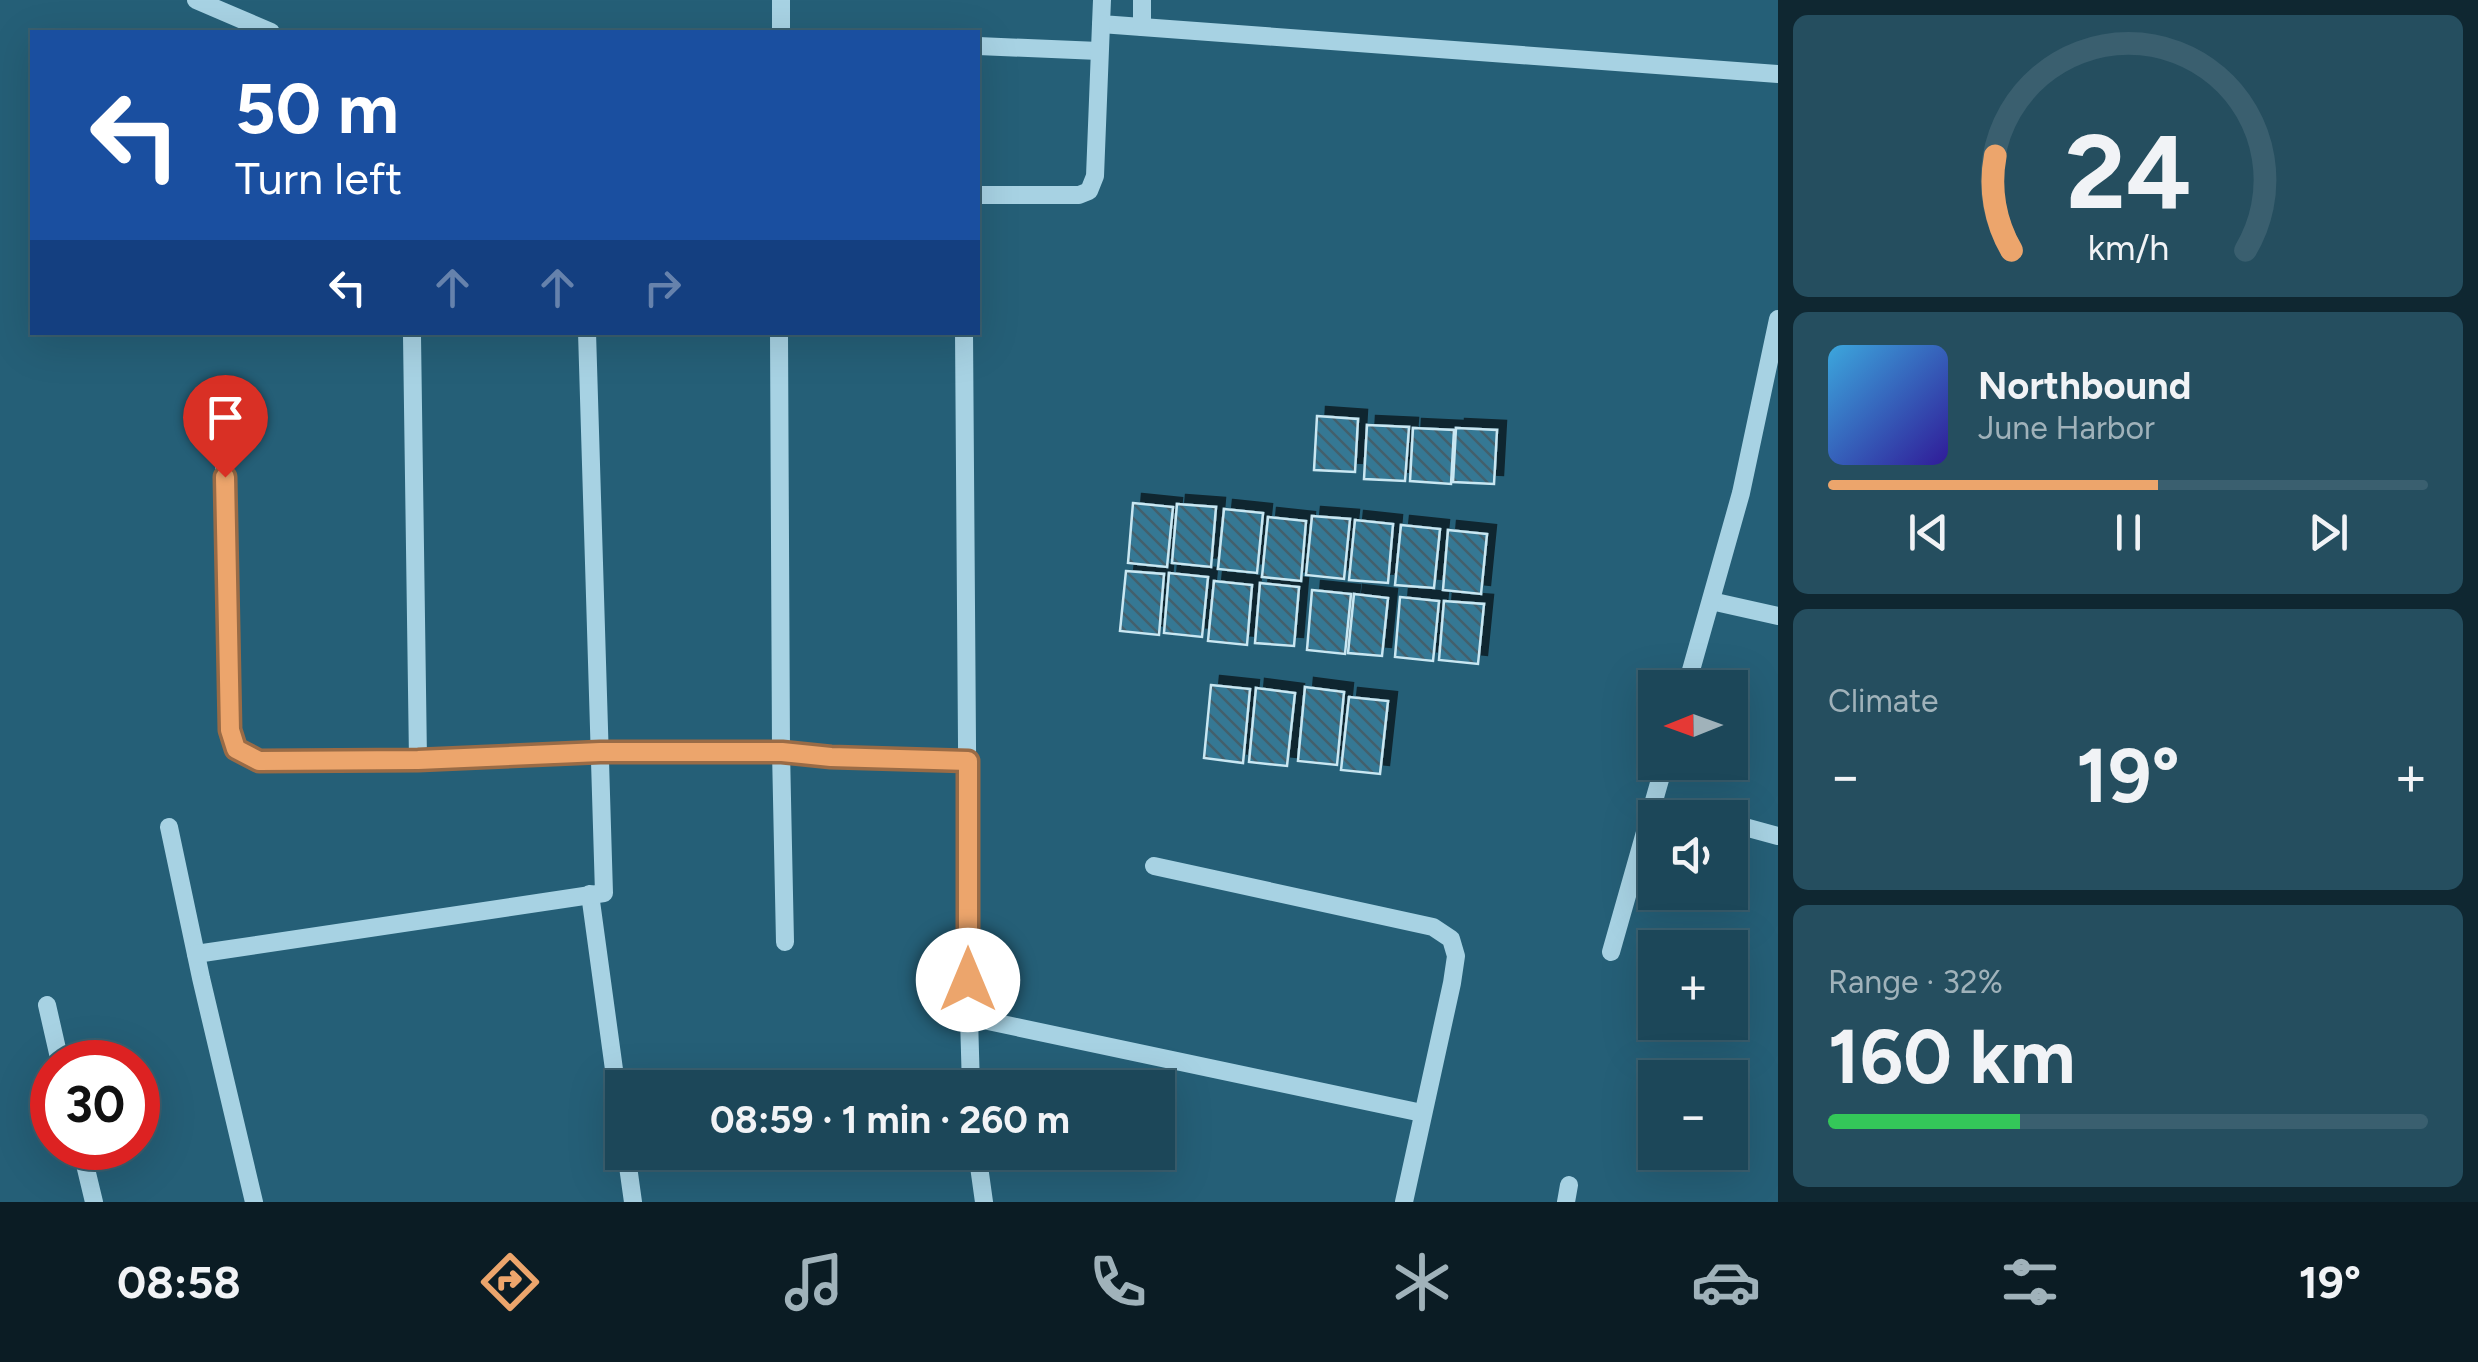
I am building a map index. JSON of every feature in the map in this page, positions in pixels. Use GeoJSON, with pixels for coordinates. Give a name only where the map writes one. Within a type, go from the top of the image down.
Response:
{"type":"FeatureCollection","features":[{"type":"Feature","properties":{"kind":"street"},"geometry":{"type":"LineString","coordinates":[[196,0],[266,30]]}},
{"type":"Feature","properties":{"kind":"street"},"geometry":{"type":"LineString","coordinates":[[781,0],[781,30]]}},
{"type":"Feature","properties":{"kind":"street"},"geometry":{"type":"LineString","coordinates":[[980,195],[1079,196],[1089,191],[1095,176],[1102,0]]}},
{"type":"Feature","properties":{"kind":"street"},"geometry":{"type":"LineString","coordinates":[[1142,0],[1142,27]]}},
{"type":"Feature","properties":{"kind":"street"},"geometry":{"type":"LineString","coordinates":[[1101,24],[1778,74]]}},
{"type":"Feature","properties":{"kind":"street"},"geometry":{"type":"LineString","coordinates":[[980,46],[1099,51]]}},
{"type":"Feature","properties":{"kind":"street"},"geometry":{"type":"LineString","coordinates":[[1691,670],[1741,493],[1778,319]]}},
{"type":"Feature","properties":{"kind":"street"},"geometry":{"type":"LineString","coordinates":[[196,954],[604,893],[587,335]]}},
{"type":"Feature","properties":{"kind":"street"},"geometry":{"type":"LineString","coordinates":[[780,335],[785,942]]}},
{"type":"Feature","properties":{"kind":"street"},"geometry":{"type":"LineString","coordinates":[[964,335],[971,1070]]}},
{"type":"Feature","properties":{"kind":"street"},"geometry":{"type":"LineString","coordinates":[[412,336],[418,760]]}},
{"type":"Feature","properties":{"kind":"street"},"geometry":{"type":"LineString","coordinates":[[223,405],[230,730],[236,749],[259,761],[418,760],[600,752],[782,752],[968,761]]}},
{"type":"Feature","properties":{"kind":"street"},"geometry":{"type":"LineString","coordinates":[[1711,601],[1778,616]]}},
{"type":"Feature","properties":{"kind":"street"},"geometry":{"type":"LineString","coordinates":[[168,826],[254,1202]]}},
{"type":"Feature","properties":{"kind":"street"},"geometry":{"type":"LineString","coordinates":[[1748,828],[1778,836]]}},
{"type":"Feature","properties":{"kind":"street"},"geometry":{"type":"LineString","coordinates":[[1612,952],[1638,857]]}},
{"type":"Feature","properties":{"kind":"street"},"geometry":{"type":"LineString","coordinates":[[1154,866],[1432,928],[1451,939],[1456,956],[1452,982],[1404,1202]]}},
{"type":"Feature","properties":{"kind":"street"},"geometry":{"type":"LineString","coordinates":[[590,894],[614,1070]]}},
{"type":"Feature","properties":{"kind":"street"},"geometry":{"type":"LineString","coordinates":[[47,1005],[55,1040]]}},
{"type":"Feature","properties":{"kind":"street"},"geometry":{"type":"LineString","coordinates":[[969,1017],[1422,1112]]}},
{"type":"Feature","properties":{"kind":"street"},"geometry":{"type":"LineString","coordinates":[[86,1170],[94,1202]]}},
{"type":"Feature","properties":{"kind":"street"},"geometry":{"type":"LineString","coordinates":[[629,1170],[633,1202]]}},
{"type":"Feature","properties":{"kind":"street"},"geometry":{"type":"LineString","coordinates":[[980,1170],[984,1202]]}},
{"type":"Feature","properties":{"kind":"building"},"geometry":{"type":"Polygon","coordinates":[[[1317,416],[1358,419],[1355,472],[1314,470],[1317,416]]]}},
{"type":"Feature","properties":{"kind":"building"},"geometry":{"type":"Polygon","coordinates":[[[1367,425],[1409,427],[1405,481],[1364,479],[1367,425]]]}},
{"type":"Feature","properties":{"kind":"building"},"geometry":{"type":"Polygon","coordinates":[[[1413,428],[1454,430],[1451,484],[1410,481],[1413,428]]]}},
{"type":"Feature","properties":{"kind":"building"},"geometry":{"type":"Polygon","coordinates":[[[1456,428],[1497,430],[1494,484],[1453,482],[1456,428]]]}},
{"type":"Feature","properties":{"kind":"building"},"geometry":{"type":"Polygon","coordinates":[[[1133,503],[1173,507],[1167,567],[1128,563],[1133,503]]]}},
{"type":"Feature","properties":{"kind":"building"},"geometry":{"type":"Polygon","coordinates":[[[1177,504],[1216,507],[1211,567],[1172,563],[1177,504]]]}},
{"type":"Feature","properties":{"kind":"building"},"geometry":{"type":"Polygon","coordinates":[[[1224,509],[1263,513],[1257,573],[1218,569],[1224,509]]]}},
{"type":"Feature","properties":{"kind":"building"},"geometry":{"type":"Polygon","coordinates":[[[1312,516],[1350,519],[1344,579],[1306,575],[1312,516]]]}},
{"type":"Feature","properties":{"kind":"building"},"geometry":{"type":"Polygon","coordinates":[[[1268,517],[1306,521],[1301,581],[1262,577],[1268,517]]]}},
{"type":"Feature","properties":{"kind":"building"},"geometry":{"type":"Polygon","coordinates":[[[1355,520],[1393,524],[1388,583],[1349,580],[1355,520]]]}},
{"type":"Feature","properties":{"kind":"building"},"geometry":{"type":"Polygon","coordinates":[[[1401,525],[1440,529],[1434,588],[1395,585],[1401,525]]]}},
{"type":"Feature","properties":{"kind":"building"},"geometry":{"type":"Polygon","coordinates":[[[1448,530],[1487,534],[1481,594],[1443,590],[1448,530]]]}},
{"type":"Feature","properties":{"kind":"building"},"geometry":{"type":"Polygon","coordinates":[[[1126,571],[1164,574],[1159,635],[1120,631],[1126,571]]]}},
{"type":"Feature","properties":{"kind":"building"},"geometry":{"type":"Polygon","coordinates":[[[1169,573],[1208,577],[1202,637],[1164,633],[1169,573]]]}},
{"type":"Feature","properties":{"kind":"building"},"geometry":{"type":"Polygon","coordinates":[[[1214,581],[1252,585],[1247,645],[1208,641],[1214,581]]]}},
{"type":"Feature","properties":{"kind":"building"},"geometry":{"type":"Polygon","coordinates":[[[1260,583],[1299,587],[1294,646],[1255,643],[1260,583]]]}},
{"type":"Feature","properties":{"kind":"building"},"geometry":{"type":"Polygon","coordinates":[[[1312,590],[1351,594],[1345,654],[1307,650],[1312,590]]]}},
{"type":"Feature","properties":{"kind":"building"},"geometry":{"type":"Polygon","coordinates":[[[1354,594],[1388,598],[1382,656],[1348,653],[1354,594]]]}},
{"type":"Feature","properties":{"kind":"building"},"geometry":{"type":"Polygon","coordinates":[[[1400,597],[1439,601],[1433,661],[1395,657],[1400,597]]]}},
{"type":"Feature","properties":{"kind":"building"},"geometry":{"type":"Polygon","coordinates":[[[1444,601],[1484,604],[1478,664],[1439,660],[1444,601]]]}},
{"type":"Feature","properties":{"kind":"building"},"geometry":{"type":"Polygon","coordinates":[[[1211,685],[1250,689],[1243,763],[1204,758],[1211,685]]]}},
{"type":"Feature","properties":{"kind":"building"},"geometry":{"type":"Polygon","coordinates":[[[1305,687],[1344,692],[1337,765],[1298,761],[1305,687]]]}},
{"type":"Feature","properties":{"kind":"building"},"geometry":{"type":"Polygon","coordinates":[[[1256,688],[1295,693],[1287,766],[1249,762],[1256,688]]]}},
{"type":"Feature","properties":{"kind":"building"},"geometry":{"type":"Polygon","coordinates":[[[1349,697],[1388,701],[1380,774],[1341,770],[1349,697]]]}},
{"type":"Feature","properties":{"kind":"route"},"geometry":{"type":"LineString","coordinates":[[225,477],[230,730],[236,749],[259,761],[418,760],[600,752],[782,752],[968,761],[968,980]]}}]}
